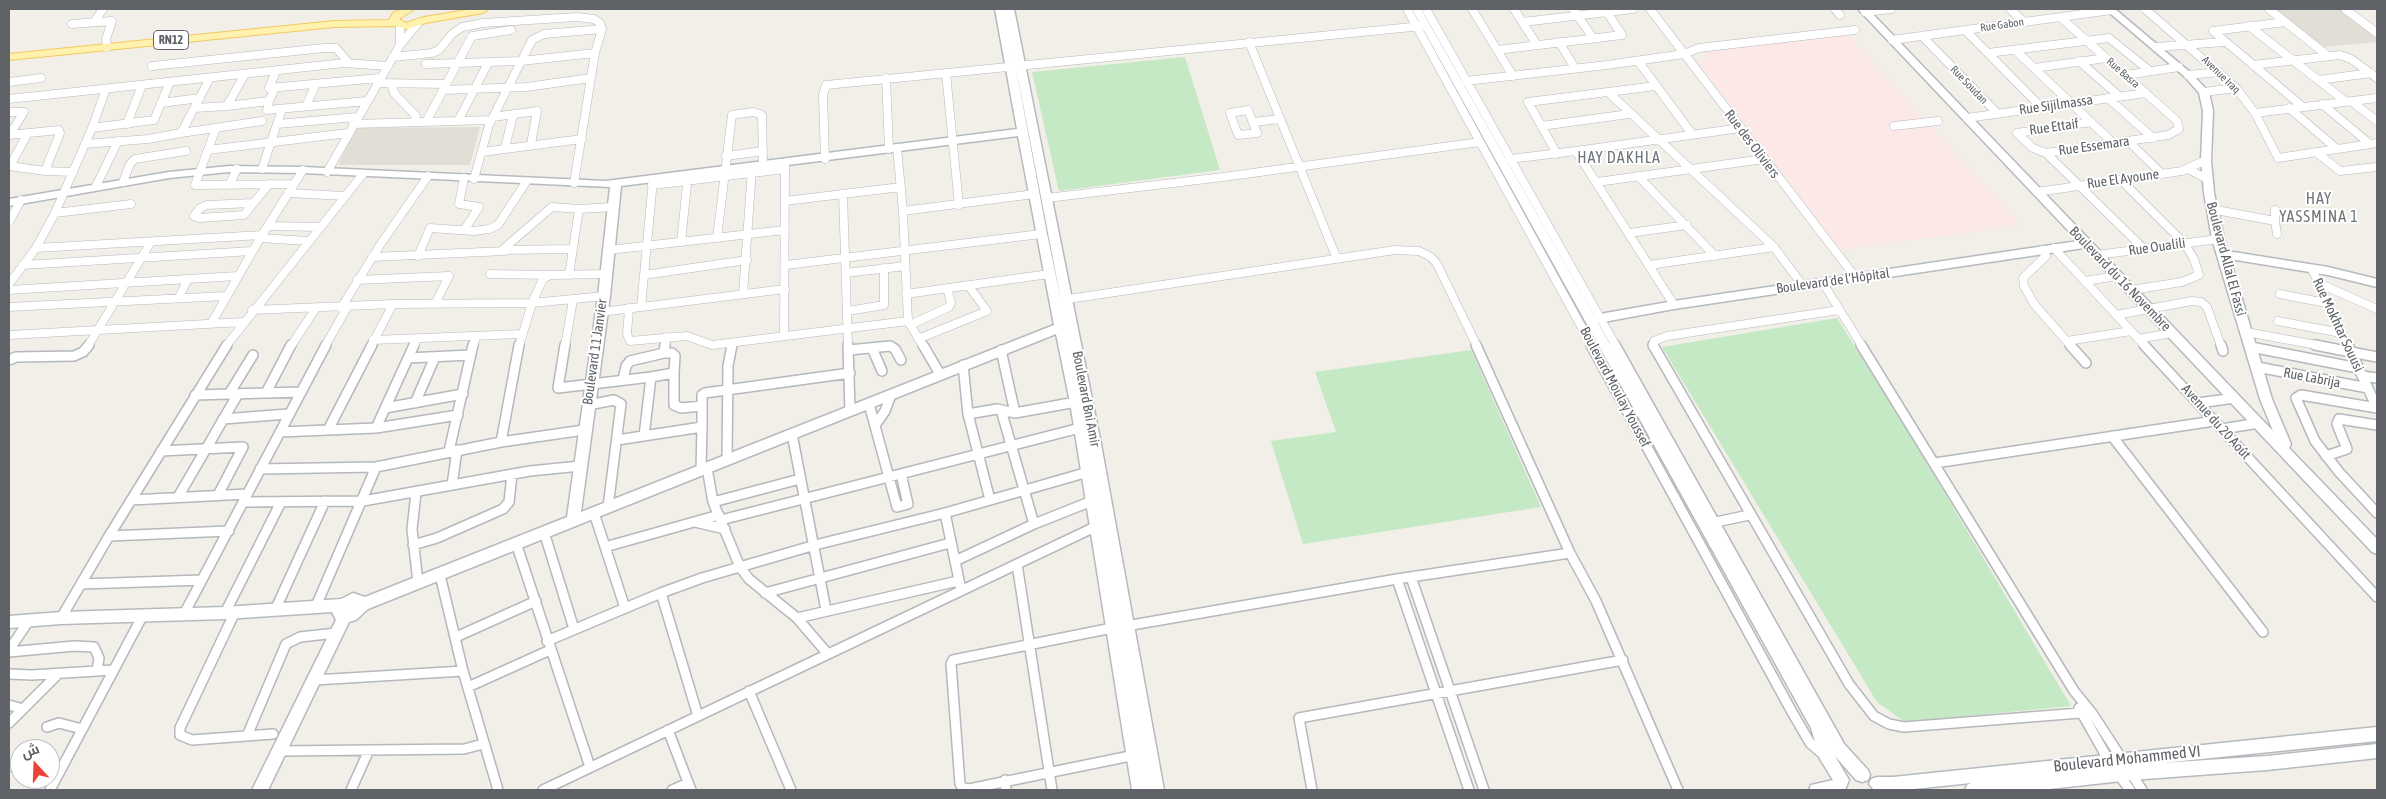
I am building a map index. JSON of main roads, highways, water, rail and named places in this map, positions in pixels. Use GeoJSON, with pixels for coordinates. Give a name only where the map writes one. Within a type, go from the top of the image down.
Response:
{"type":"FeatureCollection","features":[{"type":"Feature","properties":{"kind":"main road"},"geometry":{"type":"LineString","coordinates":[[402,15],[424,16],[488,9]]}},
{"type":"Feature","properties":{"kind":"main road","name":"RN12"},"geometry":{"type":"LineString","coordinates":[[9,57],[91,48],[106,43],[334,24],[402,15]]}},
{"type":"Feature","properties":{"kind":"district","name":"HAY DAKHLA"},"geometry":{"type":"Point","coordinates":[1619,158]}},
{"type":"Feature","properties":{"kind":"district","name":"HAY YASSMINA 1"},"geometry":{"type":"Point","coordinates":[2319,208]}}]}
